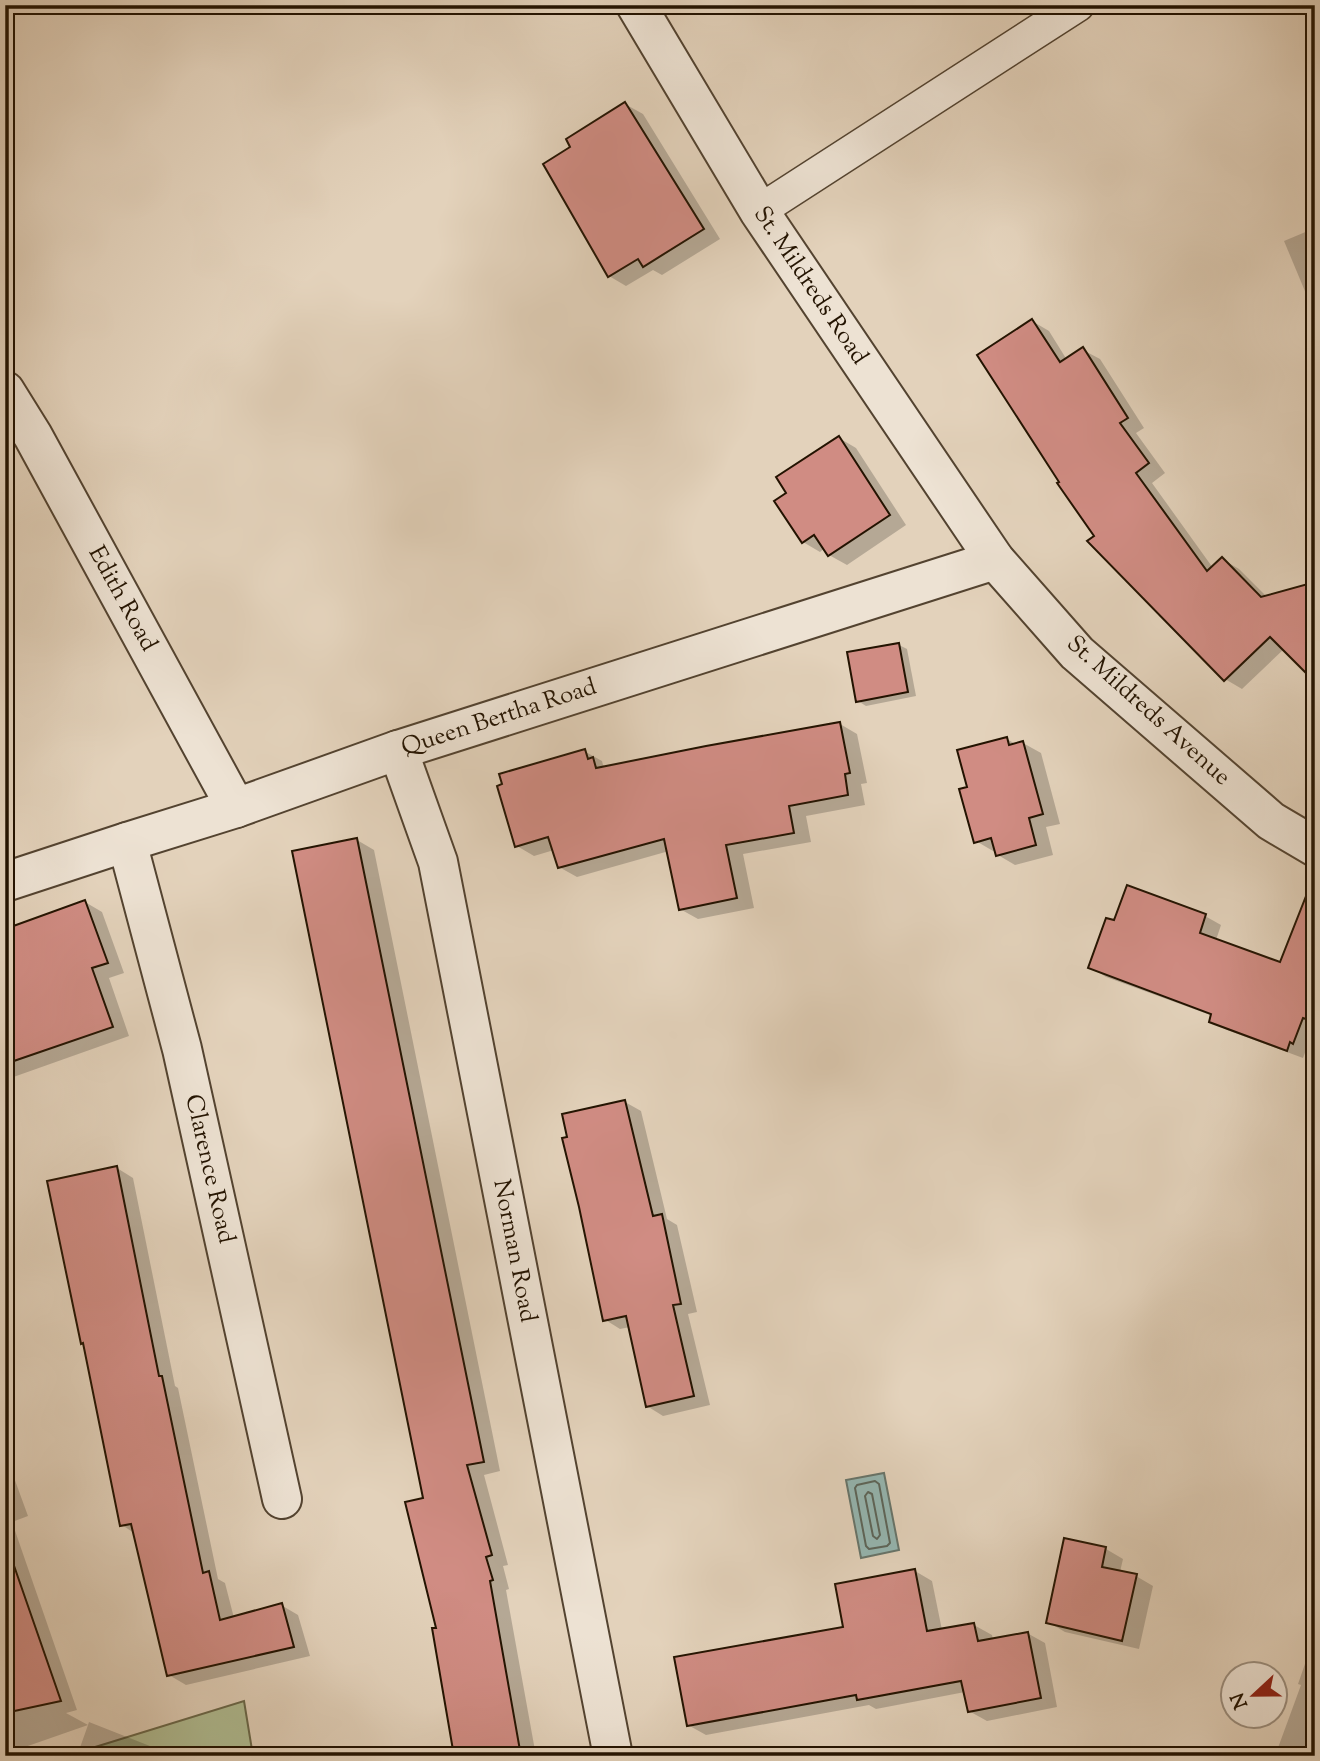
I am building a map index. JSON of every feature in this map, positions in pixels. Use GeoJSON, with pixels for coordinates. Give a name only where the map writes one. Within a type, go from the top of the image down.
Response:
{"type":"FeatureCollection","features":[{"type":"Feature","properties":{"kind":"street","name":"St. Mildreds Road"},"geometry":{"type":"LineString","coordinates":[[636,5],[760,211],[995,560]]}},
{"type":"Feature","properties":{"kind":"street","name":"Edith Road"},"geometry":{"type":"LineString","coordinates":[[5,391],[39,448],[236,808]]}},
{"type":"Feature","properties":{"kind":"street","name":"Queen Bertha Road"},"geometry":{"type":"LineString","coordinates":[[5,882],[236,808],[398,750],[995,560]]}},
{"type":"Feature","properties":{"kind":"street","name":"St. Mildreds Avenue"},"geometry":{"type":"LineString","coordinates":[[995,560],[1077,653],[1271,821],[1315,847]]}},
{"type":"Feature","properties":{"kind":"street","name":"Norman Road"},"geometry":{"type":"LineString","coordinates":[[398,750],[438,862],[613,1756]]}},
{"type":"Feature","properties":{"kind":"street","name":"Clarence Road"},"geometry":{"type":"LineString","coordinates":[[127,842],[182,1049],[282,1499]]}},
{"type":"Feature","properties":{"kind":"lane"},"geometry":{"type":"LineString","coordinates":[[760,211],[1078,5]]}},
{"type":"Feature","properties":{"kind":"green space"},"geometry":{"type":"Polygon","coordinates":[[[244,1701],[253,1756],[66,1756],[244,1701]]]}},
{"type":"Feature","properties":{"kind":"water"},"geometry":{"type":"Polygon","coordinates":[[[884,1473],[899,1550],[861,1558],[846,1480],[884,1473]]]}},
{"type":"Feature","properties":{"kind":"building"},"geometry":{"type":"Polygon","coordinates":[[[625,102],[704,229],[643,267],[638,259],[608,277],[543,164],[570,147],[566,139],[625,102]]]}},
{"type":"Feature","properties":{"kind":"building"},"geometry":{"type":"Polygon","coordinates":[[[1032,319],[1060,362],[1083,347],[1128,418],[1120,423],[1149,463],[1136,473],[1207,571],[1222,557],[1261,597],[1315,582],[1315,682],[1270,637],[1224,681],[1087,541],[1094,536],[1057,483],[1059,482],[977,355],[1032,319]]]}},
{"type":"Feature","properties":{"kind":"building"},"geometry":{"type":"Polygon","coordinates":[[[839,436],[890,515],[828,556],[814,535],[802,543],[774,501],[786,493],[776,477],[839,436]]]}},
{"type":"Feature","properties":{"kind":"building"},"geometry":{"type":"Polygon","coordinates":[[[899,643],[908,692],[856,702],[847,652],[899,643]]]}},
{"type":"Feature","properties":{"kind":"building"},"geometry":{"type":"Polygon","coordinates":[[[840,722],[850,773],[845,774],[848,795],[789,806],[794,833],[726,845],[737,898],[679,910],[664,839],[558,868],[548,837],[515,847],[497,786],[502,784],[499,774],[585,749],[588,759],[593,757],[596,768],[840,722]]]}},
{"type":"Feature","properties":{"kind":"building"},"geometry":{"type":"Polygon","coordinates":[[[1007,737],[1009,745],[1023,741],[1043,814],[1029,818],[1036,845],[996,856],[991,838],[974,843],[959,789],[967,787],[957,750],[1007,737]]]}},
{"type":"Feature","properties":{"kind":"building"},"geometry":{"type":"Polygon","coordinates":[[[357,838],[484,1462],[467,1465],[492,1555],[486,1557],[493,1580],[490,1581],[521,1756],[454,1756],[432,1628],[436,1628],[405,1502],[423,1498],[292,851],[357,838]]]}},
{"type":"Feature","properties":{"kind":"building"},"geometry":{"type":"Polygon","coordinates":[[[1312,881],[1315,882],[1315,1022],[1303,1018],[1293,1044],[1290,1042],[1287,1051],[1209,1022],[1211,1014],[1088,968],[1106,918],[1114,920],[1127,885],[1206,914],[1200,933],[1280,962],[1312,881]]]}},
{"type":"Feature","properties":{"kind":"building"},"geometry":{"type":"Polygon","coordinates":[[[85,900],[108,963],[92,968],[113,1027],[5,1064],[5,929],[85,900]]]}},
{"type":"Feature","properties":{"kind":"building"},"geometry":{"type":"Polygon","coordinates":[[[625,1100],[653,1216],[662,1214],[681,1304],[673,1305],[694,1396],[646,1407],[626,1316],[603,1321],[562,1138],[567,1137],[562,1114],[625,1100]]]}},
{"type":"Feature","properties":{"kind":"building"},"geometry":{"type":"Polygon","coordinates":[[[117,1166],[159,1376],[162,1376],[203,1573],[209,1571],[220,1620],[282,1603],[294,1647],[167,1676],[131,1524],[120,1526],[47,1181],[117,1166]]]}},
{"type":"Feature","properties":{"kind":"building"},"geometry":{"type":"Polygon","coordinates":[[[1064,1538],[1106,1547],[1102,1567],[1137,1574],[1122,1641],[1046,1623],[1064,1538]]]}},
{"type":"Feature","properties":{"kind":"building"},"geometry":{"type":"Polygon","coordinates":[[[12,1560],[61,1701],[5,1713],[5,1561],[12,1560]]]}},
{"type":"Feature","properties":{"kind":"building"},"geometry":{"type":"Polygon","coordinates":[[[915,1569],[927,1631],[974,1623],[978,1641],[1028,1632],[1041,1698],[968,1712],[961,1681],[857,1700],[856,1695],[687,1726],[674,1657],[843,1627],[835,1584],[915,1569]]]}}]}
